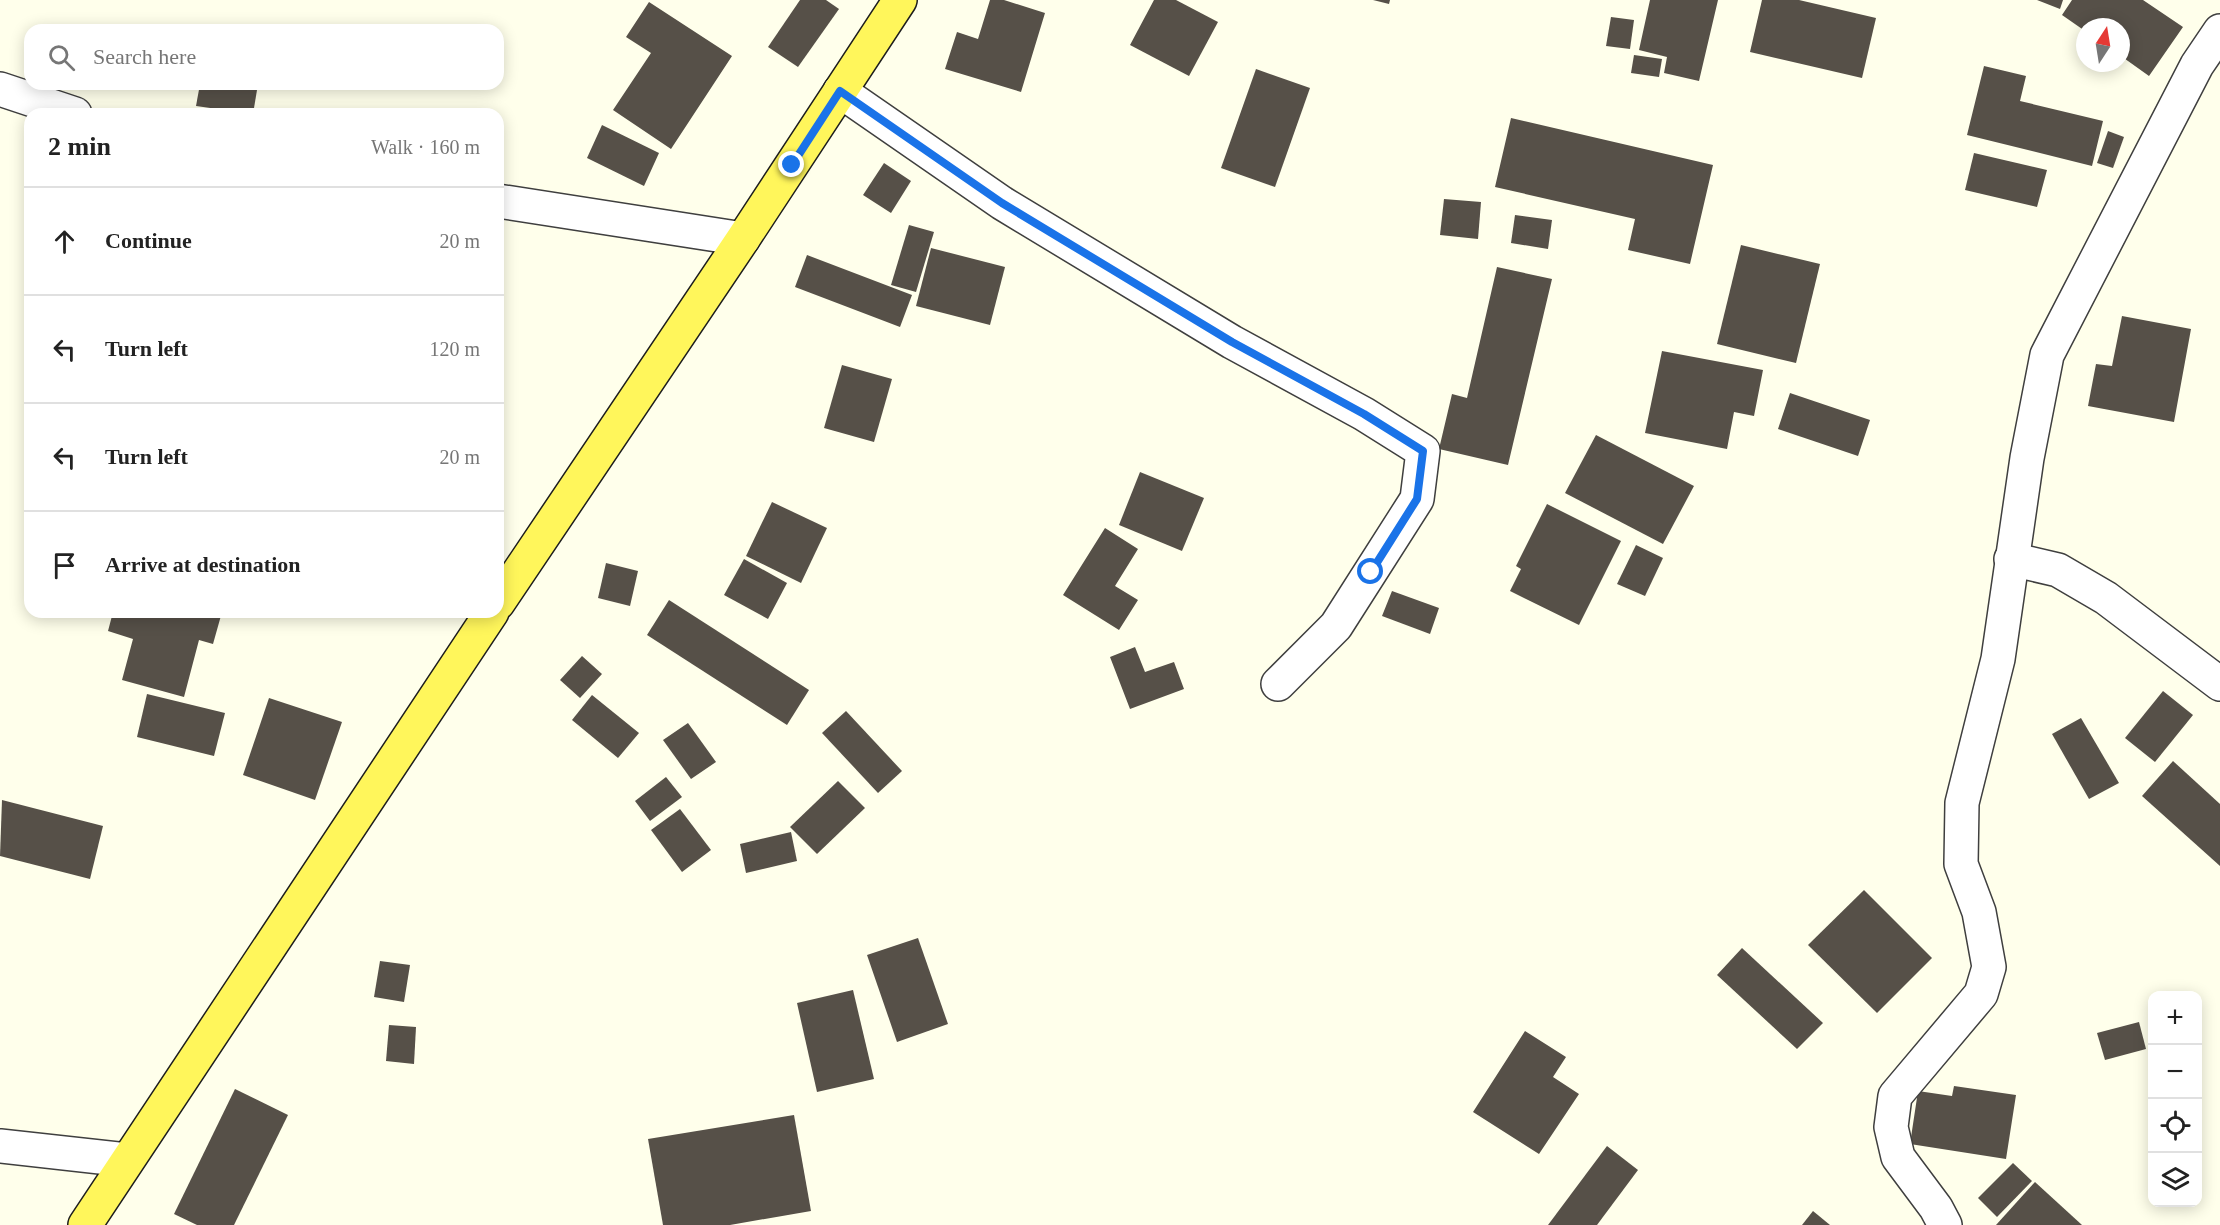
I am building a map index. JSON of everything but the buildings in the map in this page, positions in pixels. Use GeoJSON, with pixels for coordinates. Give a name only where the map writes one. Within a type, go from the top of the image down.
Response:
{"type":"FeatureCollection","features":[{"type":"Feature","properties":{"kind":"main road"},"geometry":{"type":"LineString","coordinates":[[504,594],[743,239],[900,0]]}},
{"type":"Feature","properties":{"kind":"main road"},"geometry":{"type":"LineString","coordinates":[[85,1225],[488,618]]}},
{"type":"Feature","properties":{"kind":"street"},"geometry":{"type":"LineString","coordinates":[[1945,1225],[1936,1208],[1898,1157],[1891,1127],[1895,1096],[1981,994],[1989,967],[1979,912],[1961,864],[1962,803],[1998,659],[2012,559],[2047,355],[2197,65],[2220,31]]}},
{"type":"Feature","properties":{"kind":"street"},"geometry":{"type":"LineString","coordinates":[[0,89],[57,108]]}},
{"type":"Feature","properties":{"kind":"street"},"geometry":{"type":"LineString","coordinates":[[840,91],[1002,203],[1232,342],[1364,414],[1423,451],[1417,499],[1336,626],[1278,684]]}},
{"type":"Feature","properties":{"kind":"street"},"geometry":{"type":"LineString","coordinates":[[504,202],[743,239]]}},
{"type":"Feature","properties":{"kind":"street"},"geometry":{"type":"LineString","coordinates":[[2012,559],[2058,570],[2106,598],[2220,684]]}},
{"type":"Feature","properties":{"kind":"street"},"geometry":{"type":"LineString","coordinates":[[0,1146],[128,1160]]}},
{"type":"Feature","properties":{"kind":"route"},"geometry":{"type":"LineString","coordinates":[[792,165],[840,91],[1002,203],[1232,342],[1364,414],[1423,451],[1417,499],[1371,572]]}}]}
